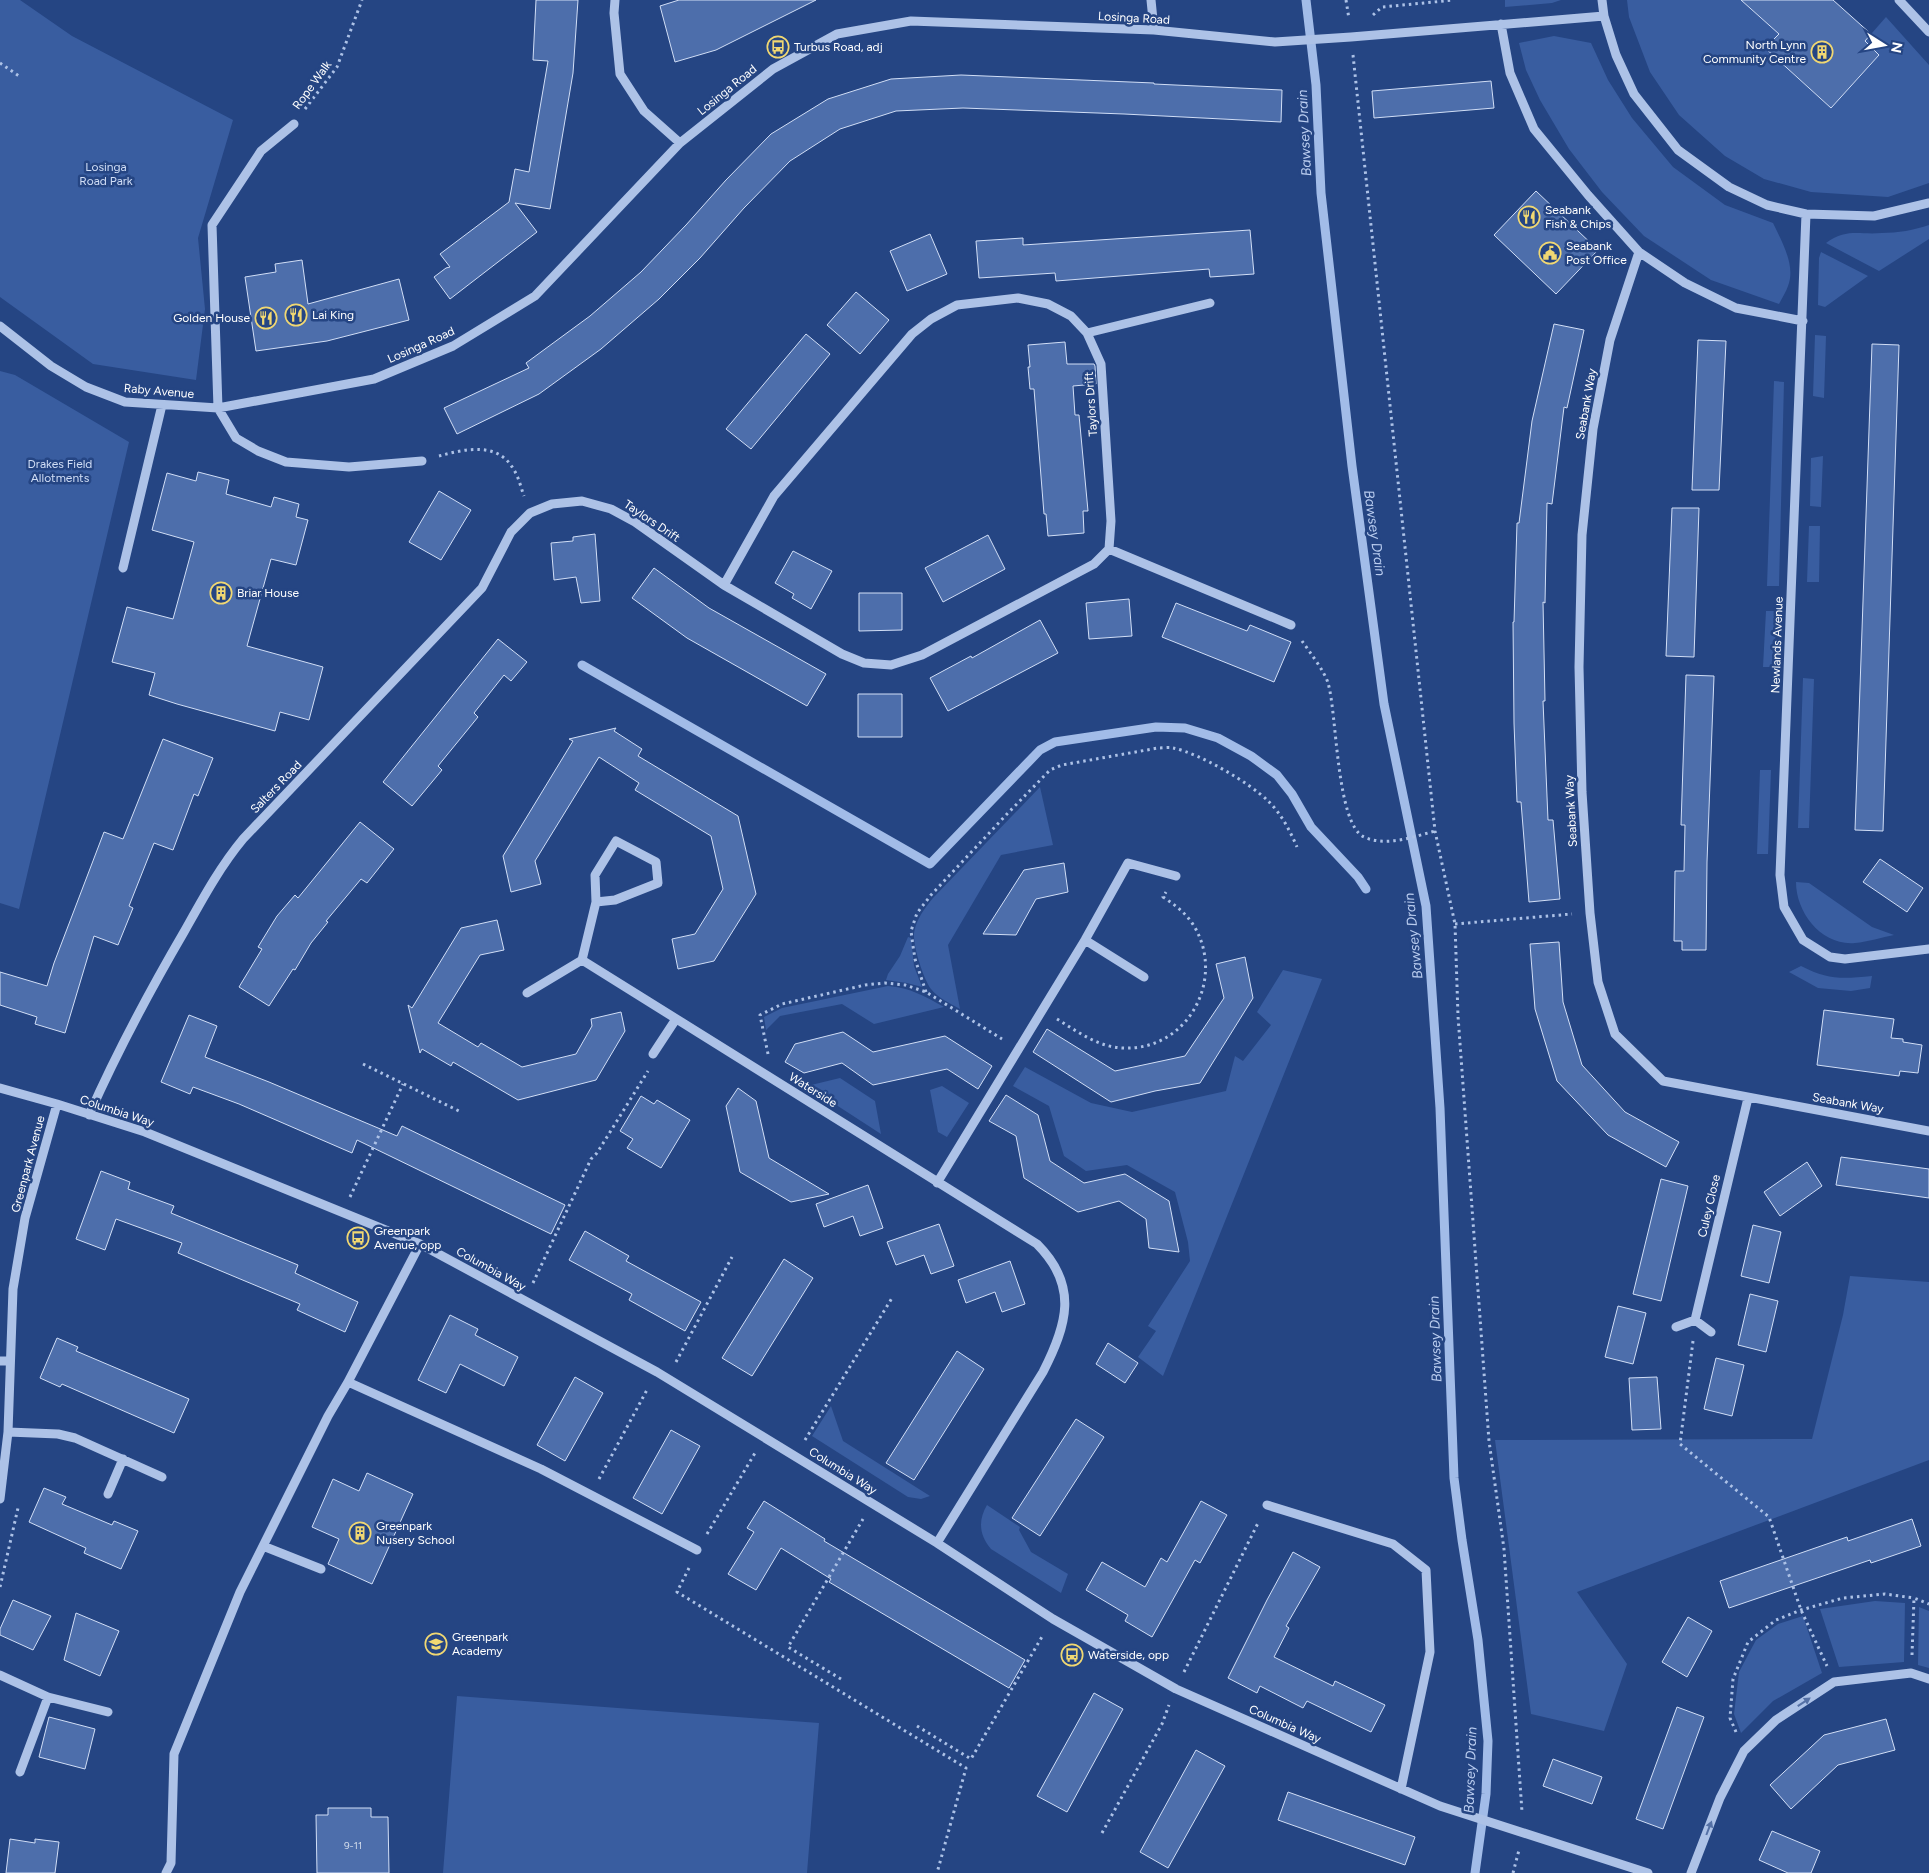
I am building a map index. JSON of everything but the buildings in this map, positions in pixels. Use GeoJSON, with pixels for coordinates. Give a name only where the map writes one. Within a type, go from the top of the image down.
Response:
{"type":"FeatureCollection","features":[{"type":"Feature","properties":{"kind":"street"},"geometry":{"type":"LineString","coordinates":[[615,0],[614,13],[620,74],[644,111],[680,143]]}},
{"type":"Feature","properties":{"kind":"street"},"geometry":{"type":"LineString","coordinates":[[1151,0],[1154,30]]}},
{"type":"Feature","properties":{"kind":"street"},"geometry":{"type":"LineString","coordinates":[[1602,0],[1604,16],[1616,55],[1634,94],[1678,150],[1729,187],[1767,205],[1806,214],[1874,216],[1929,203]]}},
{"type":"Feature","properties":{"kind":"street"},"geometry":{"type":"LineString","coordinates":[[1899,0],[1929,32]]}},
{"type":"Feature","properties":{"kind":"street","name":"Losinga Road"},"geometry":{"type":"LineString","coordinates":[[218,408],[374,379],[453,346],[535,296],[680,143],[773,70],[836,34],[910,21],[1154,30],[1275,42],[1604,16]]}},
{"type":"Feature","properties":{"kind":"street"},"geometry":{"type":"LineString","coordinates":[[1502,24],[1510,73],[1534,129],[1588,195],[1639,252],[1686,283],[1736,308],[1803,321]]}},
{"type":"Feature","properties":{"kind":"street"},"geometry":{"type":"LineString","coordinates":[[294,124],[261,151],[212,225],[218,408],[236,438],[258,451],[286,462],[349,467],[422,461]]}},
{"type":"Feature","properties":{"kind":"street","name":"Newlands Avenue"},"geometry":{"type":"LineString","coordinates":[[1806,214],[1780,875],[1784,907],[1803,940],[1830,957],[1846,959],[1929,949]]}},
{"type":"Feature","properties":{"kind":"street","name":"Seabank Way"},"geometry":{"type":"LineString","coordinates":[[1639,252],[1610,340],[1592,429],[1582,535],[1579,667],[1582,792],[1590,913],[1598,982],[1615,1034],[1663,1081],[1929,1131]]}},
{"type":"Feature","properties":{"kind":"street","name":"Taylors Drift"},"geometry":{"type":"LineString","coordinates":[[530,513],[552,504],[582,501],[611,508],[635,522],[724,585],[842,654],[864,663],[891,665],[922,656],[1086,569],[1109,549],[1111,521],[1101,364],[1087,333],[1071,316],[1048,304],[1018,298],[957,305],[931,319],[912,334],[774,496],[724,585]]}},
{"type":"Feature","properties":{"kind":"street"},"geometry":{"type":"LineString","coordinates":[[1087,333],[1210,303]]}},
{"type":"Feature","properties":{"kind":"street","name":"Raby Avenue"},"geometry":{"type":"LineString","coordinates":[[0,326],[51,366],[86,387],[125,402],[218,408]]}},
{"type":"Feature","properties":{"kind":"street"},"geometry":{"type":"LineString","coordinates":[[123,568],[162,405]]}},
{"type":"Feature","properties":{"kind":"street","name":"Salters Road"},"geometry":{"type":"LineString","coordinates":[[90,1115],[112,1065],[154,983],[224,862],[243,839],[482,588],[512,532],[530,513]]}},
{"type":"Feature","properties":{"kind":"street"},"geometry":{"type":"LineString","coordinates":[[1109,549],[1291,625]]}},
{"type":"Feature","properties":{"kind":"street"},"geometry":{"type":"LineString","coordinates":[[527,993],[582,960],[596,902],[595,875],[616,841],[656,862],[658,883],[615,900],[596,902]]}},
{"type":"Feature","properties":{"kind":"street"},"geometry":{"type":"LineString","coordinates":[[937,1183],[1085,940],[1128,863],[1176,876]]}},
{"type":"Feature","properties":{"kind":"street"},"geometry":{"type":"LineString","coordinates":[[1085,940],[1144,977]]}},
{"type":"Feature","properties":{"kind":"street","name":"Waterside"},"geometry":{"type":"LineString","coordinates":[[582,960],[1036,1244],[1050,1257],[1061,1280],[1065,1302],[1058,1343],[1043,1372],[937,1543]]}},
{"type":"Feature","properties":{"kind":"street"},"geometry":{"type":"LineString","coordinates":[[653,1054],[676,1019]]}},
{"type":"Feature","properties":{"kind":"street","name":"Columbia Way"},"geometry":{"type":"LineString","coordinates":[[0,1088],[145,1132],[420,1244],[657,1372],[937,1543],[1053,1619],[1176,1689],[1440,1806],[1648,1873]]}},
{"type":"Feature","properties":{"kind":"street","name":"Culey Close"},"geometry":{"type":"LineString","coordinates":[[1695,1320],[1748,1098]]}},
{"type":"Feature","properties":{"kind":"street","name":"Greenpark Avenue"},"geometry":{"type":"LineString","coordinates":[[0,1499],[8,1432],[13,1289],[24,1227],[57,1104]]}},
{"type":"Feature","properties":{"kind":"street"},"geometry":{"type":"LineString","coordinates":[[166,1873],[170,1863],[174,1754],[240,1592],[328,1416],[348,1382],[420,1244]]}},
{"type":"Feature","properties":{"kind":"street"},"geometry":{"type":"LineString","coordinates":[[1676,1327],[1695,1320],[1711,1332]]}},
{"type":"Feature","properties":{"kind":"street"},"geometry":{"type":"LineString","coordinates":[[0,1361],[10,1361]]}},
{"type":"Feature","properties":{"kind":"street"},"geometry":{"type":"LineString","coordinates":[[348,1382],[541,1469],[697,1550]]}},
{"type":"Feature","properties":{"kind":"street"},"geometry":{"type":"LineString","coordinates":[[8,1432],[58,1434],[76,1438],[162,1477]]}},
{"type":"Feature","properties":{"kind":"street"},"geometry":{"type":"LineString","coordinates":[[108,1494],[123,1460]]}},
{"type":"Feature","properties":{"kind":"street"},"geometry":{"type":"LineString","coordinates":[[1268,1505],[1393,1544],[1426,1570],[1430,1652],[1401,1788]]}},
{"type":"Feature","properties":{"kind":"street"},"geometry":{"type":"LineString","coordinates":[[263,1546],[321,1570]]}},
{"type":"Feature","properties":{"kind":"street"},"geometry":{"type":"LineString","coordinates":[[1691,1873],[1720,1798],[1744,1751],[1776,1720],[1834,1682],[1911,1673],[1929,1679]]}},
{"type":"Feature","properties":{"kind":"street"},"geometry":{"type":"LineString","coordinates":[[0,1675],[48,1696],[108,1712]]}},
{"type":"Feature","properties":{"kind":"street"},"geometry":{"type":"LineString","coordinates":[[20,1772],[48,1696]]}},
{"type":"Feature","properties":{"kind":"path","name":"Rope Walk"},"geometry":{"type":"LineString","coordinates":[[294,124],[337,67],[362,0]]}},
{"type":"Feature","properties":{"kind":"path"},"geometry":{"type":"LineString","coordinates":[[1454,0],[1382,6],[1351,37],[1435,832],[1455,924],[1458,1016],[1489,1441],[1504,1550],[1523,1832],[1513,1873]]}},
{"type":"Feature","properties":{"kind":"path"},"geometry":{"type":"LineString","coordinates":[[0,63],[19,76]]}},
{"type":"Feature","properties":{"kind":"path"},"geometry":{"type":"LineString","coordinates":[[422,461],[468,448],[489,451],[504,458],[514,470],[530,513]]}},
{"type":"Feature","properties":{"kind":"path"},"geometry":{"type":"LineString","coordinates":[[1291,625],[1328,682],[1339,769],[1350,819],[1362,836],[1380,843],[1435,832]]}},
{"type":"Feature","properties":{"kind":"path"},"geometry":{"type":"LineString","coordinates":[[926,992],[913,946],[912,931],[918,913],[931,895],[1007,814],[1050,770],[1062,765],[1158,748],[1173,748],[1188,753],[1231,775],[1269,801],[1281,816],[1297,847]]}},
{"type":"Feature","properties":{"kind":"path"},"geometry":{"type":"LineString","coordinates":[[1455,924],[1590,913]]}},
{"type":"Feature","properties":{"kind":"path"},"geometry":{"type":"LineString","coordinates":[[759,1071],[768,1056],[760,1015],[782,1004],[865,985],[905,985],[926,992],[1018,1049]]}},
{"type":"Feature","properties":{"kind":"path"},"geometry":{"type":"LineString","coordinates":[[525,1302],[591,1159],[597,1153],[652,1066],[653,1054]]}},
{"type":"Feature","properties":{"kind":"path"},"geometry":{"type":"LineString","coordinates":[[363,1064],[461,1112]]}},
{"type":"Feature","properties":{"kind":"path"},"geometry":{"type":"LineString","coordinates":[[343,1213],[403,1084]]}},
{"type":"Feature","properties":{"kind":"path"},"geometry":{"type":"LineString","coordinates":[[667,1378],[732,1257]]}},
{"type":"Feature","properties":{"kind":"path"},"geometry":{"type":"LineString","coordinates":[[795,1456],[892,1298]]}},
{"type":"Feature","properties":{"kind":"path"},"geometry":{"type":"LineString","coordinates":[[1695,1320],[1680,1444],[1769,1517],[1801,1610],[1834,1682]]}},
{"type":"Feature","properties":{"kind":"path"},"geometry":{"type":"LineString","coordinates":[[591,1495],[657,1372]]}},
{"type":"Feature","properties":{"kind":"path"},"geometry":{"type":"LineString","coordinates":[[765,1438],[697,1550],[678,1592],[966,1768],[937,1873]]}},
{"type":"Feature","properties":{"kind":"path"},"geometry":{"type":"LineString","coordinates":[[841,1679],[788,1646],[872,1503]]}},
{"type":"Feature","properties":{"kind":"path"},"geometry":{"type":"LineString","coordinates":[[0,1586],[12,1541],[18,1505]]}},
{"type":"Feature","properties":{"kind":"path"},"geometry":{"type":"LineString","coordinates":[[1102,1833],[1162,1724],[1176,1689],[1268,1505]]}},
{"type":"Feature","properties":{"kind":"path"},"geometry":{"type":"LineString","coordinates":[[1744,1751],[1730,1718],[1733,1679],[1748,1642],[1776,1620],[1801,1610],[1842,1598],[1885,1594],[1914,1598],[1929,1604]]}},
{"type":"Feature","properties":{"kind":"path"},"geometry":{"type":"LineString","coordinates":[[1911,1673],[1914,1598]]}},
{"type":"Feature","properties":{"kind":"path"},"geometry":{"type":"LineString","coordinates":[[917,1726],[971,1759],[1053,1619]]}},
{"type":"Feature","properties":{"kind":"green space","name":"Losinga Road Park"},"geometry":{"type":"Polygon","coordinates":[[[0,0],[20,0],[72,36],[233,120],[198,238],[205,309],[196,380],[93,364],[0,297],[0,0]]]}},
{"type":"Feature","properties":{"kind":"green space"},"geometry":{"type":"Polygon","coordinates":[[[1505,0],[1561,0],[1552,3],[1505,7],[1505,0]]]}},
{"type":"Feature","properties":{"kind":"green space"},"geometry":{"type":"Polygon","coordinates":[[[1627,0],[1741,0],[1779,34],[1766,49],[1831,108],[1879,55],[1865,41],[1886,17],[1929,65],[1929,183],[1888,197],[1811,192],[1764,179],[1725,156],[1679,115],[1650,72],[1629,17],[1627,0]]]}},
{"type":"Feature","properties":{"kind":"green space"},"geometry":{"type":"Polygon","coordinates":[[[1554,36],[1591,43],[1608,80],[1632,118],[1673,167],[1725,205],[1773,223],[1787,254],[1790,270],[1788,286],[1779,304],[1711,280],[1644,236],[1602,192],[1569,149],[1540,100],[1526,70],[1519,43],[1554,36]]]}},
{"type":"Feature","properties":{"kind":"green space"},"geometry":{"type":"Polygon","coordinates":[[[1929,225],[1929,239],[1879,271],[1826,243],[1840,235],[1912,230],[1929,225]]]}},
{"type":"Feature","properties":{"kind":"green space"},"geometry":{"type":"Polygon","coordinates":[[[1821,252],[1868,276],[1825,307],[1818,305],[1819,258],[1821,252]]]}},
{"type":"Feature","properties":{"kind":"green space"},"geometry":{"type":"Polygon","coordinates":[[[1815,335],[1826,336],[1824,398],[1813,396],[1815,335]]]}},
{"type":"Feature","properties":{"kind":"green space","name":"Drakes Field Allotments"},"geometry":{"type":"Polygon","coordinates":[[[0,371],[15,375],[129,442],[19,909],[0,903],[0,371]]]}},
{"type":"Feature","properties":{"kind":"green space"},"geometry":{"type":"Polygon","coordinates":[[[1774,381],[1784,382],[1779,586],[1767,586],[1774,381]]]}},
{"type":"Feature","properties":{"kind":"green space"},"geometry":{"type":"Polygon","coordinates":[[[1823,456],[1821,507],[1810,506],[1811,458],[1823,456]]]}},
{"type":"Feature","properties":{"kind":"green space"},"geometry":{"type":"Polygon","coordinates":[[[1809,526],[1820,526],[1819,582],[1807,582],[1809,526]]]}},
{"type":"Feature","properties":{"kind":"green space"},"geometry":{"type":"Polygon","coordinates":[[[1766,611],[1776,611],[1775,667],[1763,667],[1766,611]]]}},
{"type":"Feature","properties":{"kind":"green space"},"geometry":{"type":"Polygon","coordinates":[[[1803,678],[1814,679],[1809,828],[1798,828],[1803,678]]]}},
{"type":"Feature","properties":{"kind":"green space"},"geometry":{"type":"Polygon","coordinates":[[[1760,770],[1771,770],[1768,854],[1757,854],[1760,770]]]}},
{"type":"Feature","properties":{"kind":"green space"},"geometry":{"type":"Polygon","coordinates":[[[1040,787],[1053,845],[1001,855],[948,945],[960,1009],[937,995],[928,984],[915,946],[914,933],[917,923],[933,898],[1040,787]]]}},
{"type":"Feature","properties":{"kind":"green space"},"geometry":{"type":"Polygon","coordinates":[[[1796,882],[1809,883],[1872,927],[1894,935],[1855,943],[1843,943],[1832,939],[1822,933],[1806,916],[1797,894],[1796,882]]]}},
{"type":"Feature","properties":{"kind":"green space"},"geometry":{"type":"Polygon","coordinates":[[[908,937],[911,938],[914,966],[922,987],[886,980],[900,956],[908,937]]]}},
{"type":"Feature","properties":{"kind":"green space"},"geometry":{"type":"Polygon","coordinates":[[[1801,966],[1827,976],[1852,978],[1872,976],[1870,988],[1851,991],[1818,988],[1789,972],[1801,966]]]}},
{"type":"Feature","properties":{"kind":"green space"},"geometry":{"type":"Polygon","coordinates":[[[1283,970],[1322,979],[1163,1376],[1138,1357],[1156,1331],[1148,1326],[1190,1261],[1188,1242],[1175,1192],[1127,1165],[1086,1171],[1064,1156],[1049,1106],[1013,1086],[1025,1067],[1091,1103],[1132,1112],[1226,1091],[1235,1056],[1243,1061],[1271,1025],[1257,1012],[1283,970]]]}},
{"type":"Feature","properties":{"kind":"green space"},"geometry":{"type":"Polygon","coordinates":[[[888,986],[911,991],[944,1007],[874,1024],[842,1004],[780,1016],[766,1030],[764,1017],[782,1008],[888,986]]]}},
{"type":"Feature","properties":{"kind":"green space"},"geometry":{"type":"Polygon","coordinates":[[[840,1078],[875,1101],[881,1134],[807,1086],[840,1078]]]}},
{"type":"Feature","properties":{"kind":"green space"},"geometry":{"type":"Polygon","coordinates":[[[942,1086],[969,1103],[947,1137],[938,1132],[930,1090],[942,1086]]]}},
{"type":"Feature","properties":{"kind":"green space"},"geometry":{"type":"Polygon","coordinates":[[[1850,1276],[1929,1282],[1929,1460],[1577,1592],[1627,1664],[1604,1731],[1531,1714],[1495,1440],[1812,1439],[1843,1315],[1850,1276]]]}},
{"type":"Feature","properties":{"kind":"green space"},"geometry":{"type":"Polygon","coordinates":[[[831,1406],[843,1441],[930,1496],[921,1499],[908,1497],[812,1436],[831,1406]]]}},
{"type":"Feature","properties":{"kind":"green space"},"geometry":{"type":"Polygon","coordinates":[[[987,1505],[1020,1527],[1019,1530],[1031,1552],[1068,1574],[1061,1593],[991,1549],[984,1538],[981,1527],[982,1516],[987,1505]]]}},
{"type":"Feature","properties":{"kind":"green space"},"geometry":{"type":"Polygon","coordinates":[[[1875,1601],[1905,1603],[1904,1662],[1839,1667],[1820,1609],[1875,1601]]]}},
{"type":"Feature","properties":{"kind":"green space"},"geometry":{"type":"Polygon","coordinates":[[[1919,1607],[1929,1611],[1929,1668],[1918,1665],[1919,1607]]]}},
{"type":"Feature","properties":{"kind":"green space"},"geometry":{"type":"Polygon","coordinates":[[[1803,1616],[1822,1673],[1773,1701],[1741,1733],[1734,1714],[1739,1672],[1756,1640],[1778,1624],[1803,1616]]]}},
{"type":"Feature","properties":{"kind":"green space"},"geometry":{"type":"Polygon","coordinates":[[[457,1696],[819,1723],[807,1873],[443,1873],[457,1696]]]}},
{"type":"Feature","properties":{"kind":"waterway","name":"Bawsey Drain"},"geometry":{"type":"LineString","coordinates":[[1306,0],[1316,85],[1321,193],[1352,466],[1384,704],[1426,906],[1440,1108],[1454,1478],[1478,1640],[1488,1741],[1486,1794],[1475,1873]]}},
{"type":"Feature","properties":{"kind":"waterway"},"geometry":{"type":"LineString","coordinates":[[582,665],[930,864],[1040,750],[1055,742],[1156,727],[1185,728],[1218,738],[1251,756],[1277,775],[1292,794],[1311,827],[1358,877],[1366,889]]}},
{"type":"Feature","properties":{"kind":"place","name":"Turbus Road, adj"},"geometry":{"type":"Point","coordinates":[778,47]}},
{"type":"Feature","properties":{"kind":"place","name":"North Lynn Community Centre"},"geometry":{"type":"Point","coordinates":[1822,52]}},
{"type":"Feature","properties":{"kind":"place","name":"Seabank Fish & Chips"},"geometry":{"type":"Point","coordinates":[1529,217]}},
{"type":"Feature","properties":{"kind":"place","name":"Seabank Post Office"},"geometry":{"type":"Point","coordinates":[1550,253]}},
{"type":"Feature","properties":{"kind":"place","name":"Lai King"},"geometry":{"type":"Point","coordinates":[296,315]}},
{"type":"Feature","properties":{"kind":"place","name":"Golden House"},"geometry":{"type":"Point","coordinates":[266,318]}},
{"type":"Feature","properties":{"kind":"place","name":"Briar House"},"geometry":{"type":"Point","coordinates":[221,593]}},
{"type":"Feature","properties":{"kind":"place","name":"Greenpark Avenue, opp"},"geometry":{"type":"Point","coordinates":[358,1238]}},
{"type":"Feature","properties":{"kind":"place","name":"Greenpark Nusery School"},"geometry":{"type":"Point","coordinates":[360,1533]}},
{"type":"Feature","properties":{"kind":"place","name":"Greenpark Academy"},"geometry":{"type":"Point","coordinates":[436,1644]}},
{"type":"Feature","properties":{"kind":"place","name":"Waterside, opp"},"geometry":{"type":"Point","coordinates":[1072,1655]}}]}
